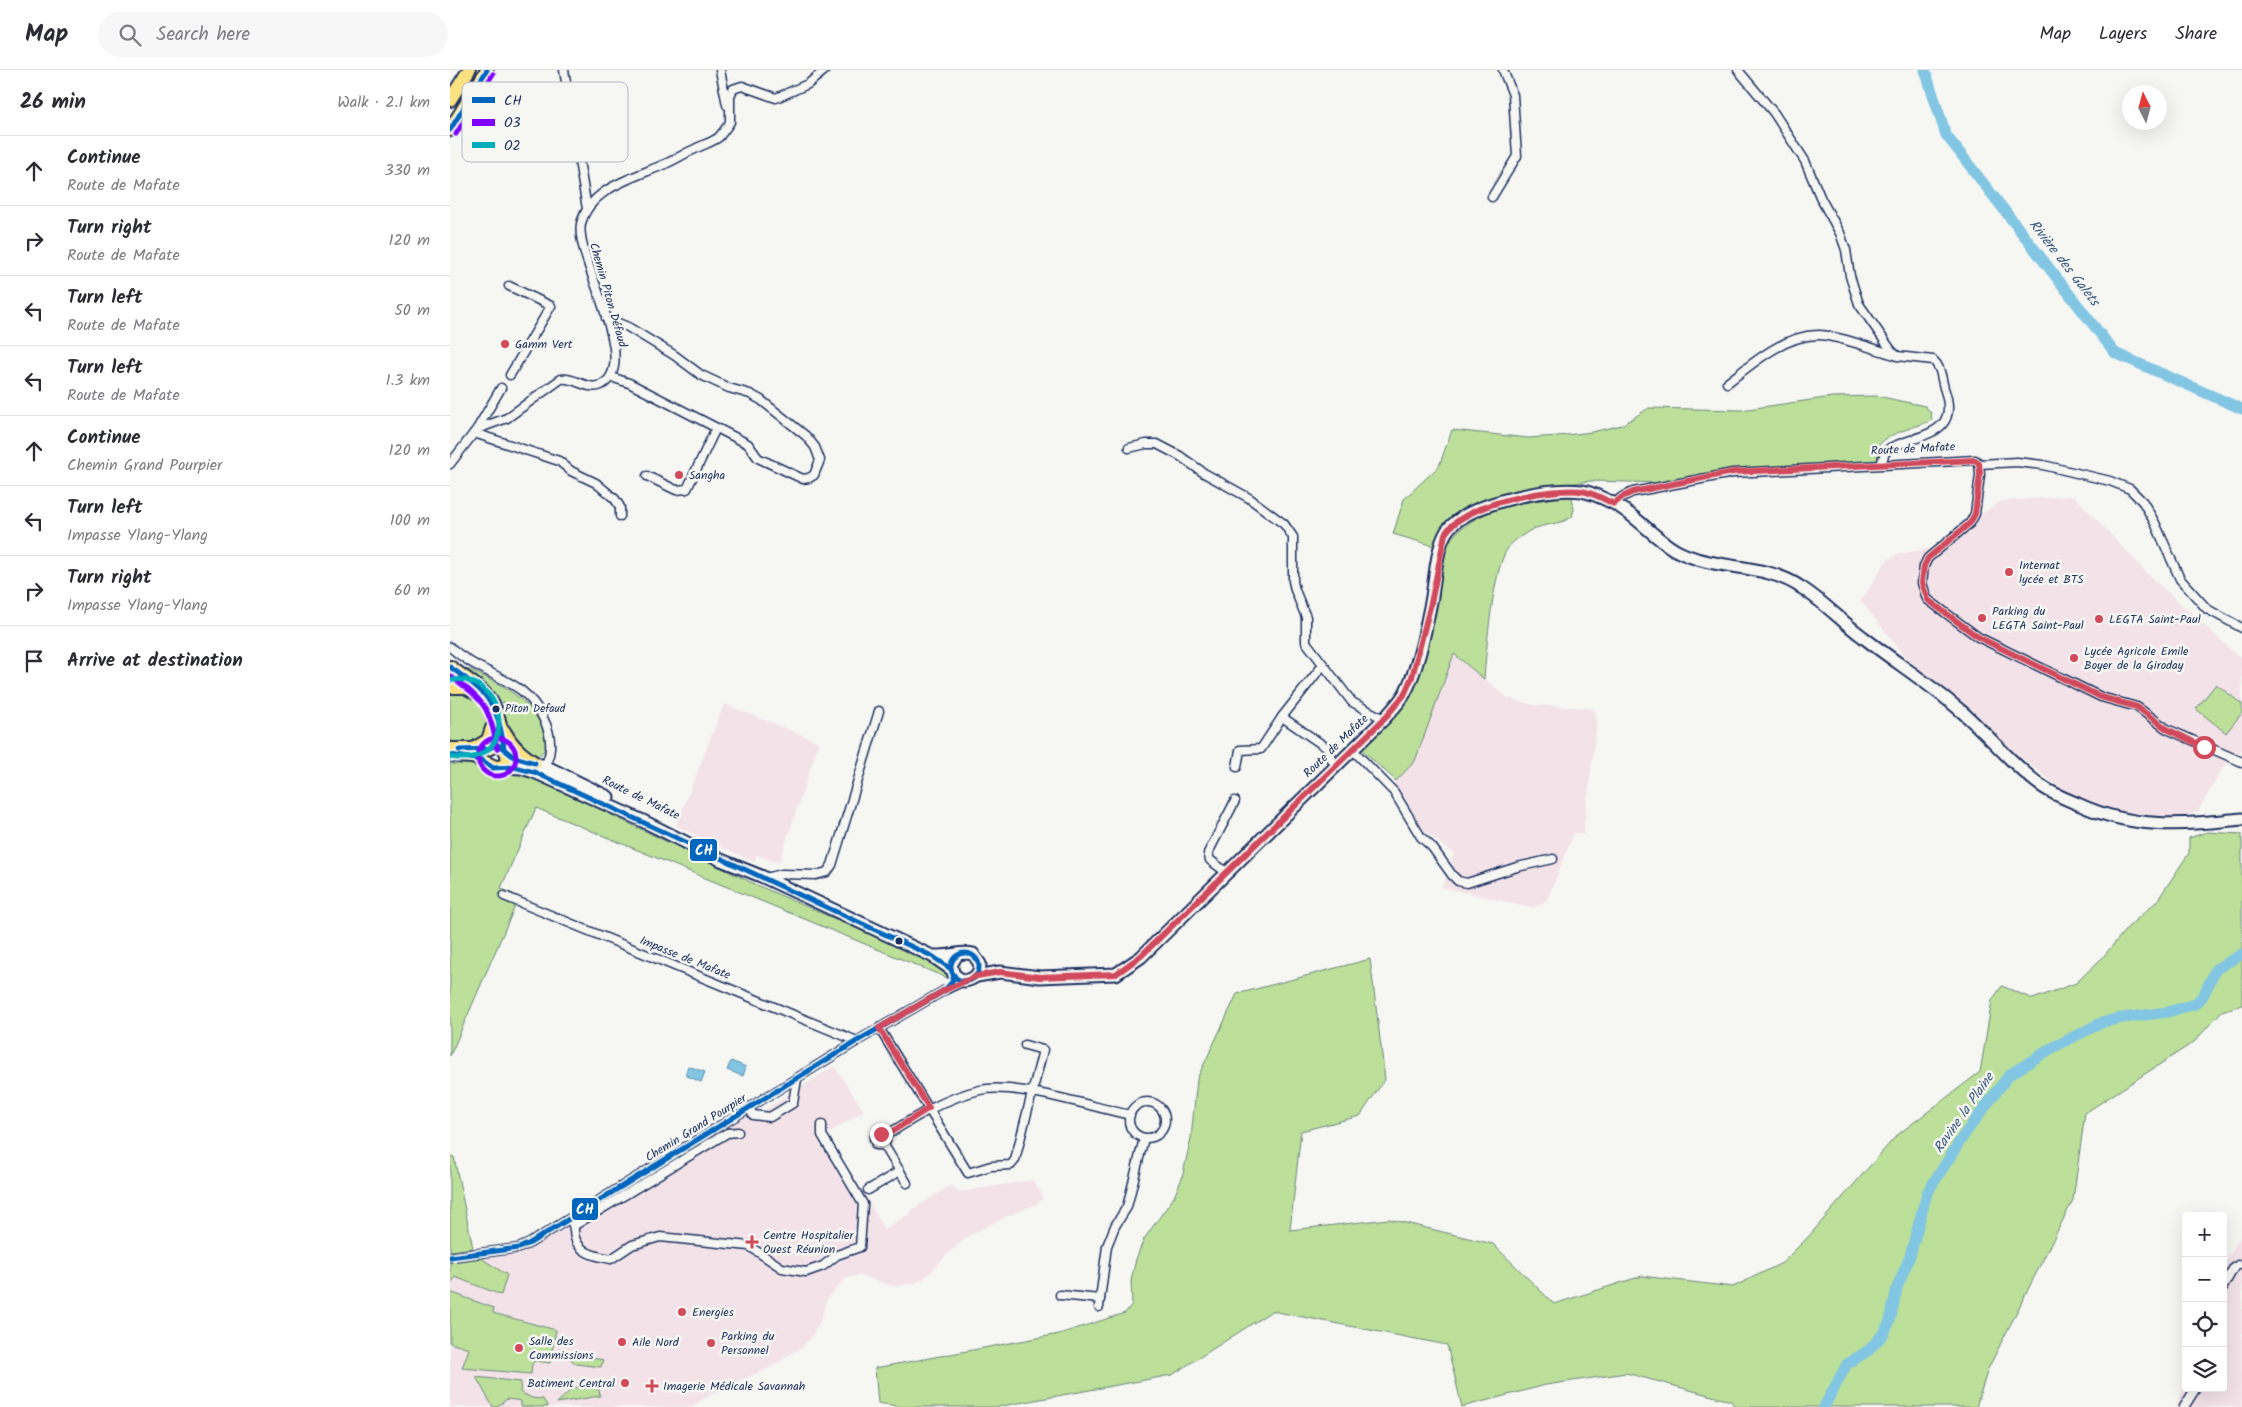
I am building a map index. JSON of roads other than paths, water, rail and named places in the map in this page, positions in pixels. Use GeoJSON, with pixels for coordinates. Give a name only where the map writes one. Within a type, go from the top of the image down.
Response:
{"type":"FeatureCollection","features":[{"type":"Feature","properties":{"kind":"main road"},"geometry":{"type":"LineString","coordinates":[[450,100],[469,70]]}},
{"type":"Feature","properties":{"kind":"main road"},"geometry":{"type":"LineString","coordinates":[[480,82],[487,70]]}},
{"type":"Feature","properties":{"kind":"main road"},"geometry":{"type":"LineString","coordinates":[[450,130],[462,111]]}},
{"type":"Feature","properties":{"kind":"main road","name":"Route de Mafate"},"geometry":{"type":"LineString","coordinates":[[977,976],[1000,972],[1040,977],[1116,974],[1141,956],[1384,719],[1404,695],[1412,677],[1431,603],[1441,546],[1445,534],[1451,525],[1471,512],[1490,504],[1541,494],[1582,491],[1614,504],[1658,538],[1684,554],[1708,562],[1766,570],[1791,581],[1805,590],[1861,636],[1944,696],[2043,786],[2080,806],[2116,818],[2168,826],[2242,820]]}},
{"type":"Feature","properties":{"kind":"main road"},"geometry":{"type":"LineString","coordinates":[[450,667],[488,695],[496,720],[497,749],[508,760],[496,766],[473,757],[450,755]]}},
{"type":"Feature","properties":{"kind":"main road"},"geometry":{"type":"LineString","coordinates":[[450,687],[465,687],[475,691],[488,707],[511,744],[538,767]]}},
{"type":"Feature","properties":{"kind":"main road"},"geometry":{"type":"LineString","coordinates":[[470,751],[488,740],[496,720]]}},
{"type":"Feature","properties":{"kind":"main road"},"geometry":{"type":"LineString","coordinates":[[450,749],[470,751],[497,749]]}},
{"type":"Feature","properties":{"kind":"main road"},"geometry":{"type":"LineString","coordinates":[[496,766],[485,758],[497,749]]}},
{"type":"Feature","properties":{"kind":"main road","name":"Route de Mafate"},"geometry":{"type":"LineString","coordinates":[[497,749],[721,852],[763,877],[932,956],[957,975]]}},
{"type":"Feature","properties":{"kind":"main road","name":"Route de Mafate"},"geometry":{"type":"LineString","coordinates":[[496,766],[538,767]]}},
{"type":"Feature","properties":{"kind":"main road"},"geometry":{"type":"LineString","coordinates":[[969,953],[978,960],[980,968],[977,976],[971,980],[957,975],[952,961],[957,955],[969,953]]}},
{"type":"Feature","properties":{"kind":"main road","name":"Route de Mafate"},"geometry":{"type":"LineString","coordinates":[[932,956],[957,955]]}},
{"type":"Feature","properties":{"kind":"main road","name":"Route de Mafate"},"geometry":{"type":"LineString","coordinates":[[978,960],[1000,972]]}},
{"type":"Feature","properties":{"kind":"street"},"geometry":{"type":"LineString","coordinates":[[720,70],[730,122]]}},
{"type":"Feature","properties":{"kind":"street"},"geometry":{"type":"LineString","coordinates":[[587,209],[601,195],[620,183],[665,164],[718,138],[730,122],[730,96],[734,89],[742,86],[776,98],[808,84],[824,70]]}},
{"type":"Feature","properties":{"kind":"street"},"geometry":{"type":"LineString","coordinates":[[1492,197],[1517,158],[1516,115],[1509,80],[1503,70]]}},
{"type":"Feature","properties":{"kind":"street"},"geometry":{"type":"LineString","coordinates":[[1738,70],[1774,113],[1805,161],[1821,199],[1840,233],[1859,304],[1897,356]]}},
{"type":"Feature","properties":{"kind":"street"},"geometry":{"type":"LineString","coordinates":[[579,162],[587,209]]}},
{"type":"Feature","properties":{"kind":"street","name":"Chemin Piton Défaud"},"geometry":{"type":"LineString","coordinates":[[587,209],[581,224],[581,240],[606,318],[614,350],[611,376]]}},
{"type":"Feature","properties":{"kind":"street"},"geometry":{"type":"LineString","coordinates":[[509,286],[550,306],[510,375]]}},
{"type":"Feature","properties":{"kind":"street"},"geometry":{"type":"LineString","coordinates":[[476,431],[506,418],[561,379],[567,378],[589,386],[599,386],[609,380],[611,376],[629,383],[748,444],[758,458],[803,479],[814,475],[820,456],[806,436],[761,400],[701,375],[635,332],[606,318]]}},
{"type":"Feature","properties":{"kind":"street"},"geometry":{"type":"LineString","coordinates":[[1727,383],[1777,348],[1792,340],[1818,335],[1897,356],[1933,360],[1938,364],[1950,408],[1944,421],[1936,430],[1890,448],[1885,453],[1881,464]]}},
{"type":"Feature","properties":{"kind":"street"},"geometry":{"type":"LineString","coordinates":[[450,464],[476,431],[502,388]]}},
{"type":"Feature","properties":{"kind":"street"},"geometry":{"type":"LineString","coordinates":[[647,476],[676,490],[687,488],[716,428]]}},
{"type":"Feature","properties":{"kind":"street"},"geometry":{"type":"LineString","coordinates":[[476,431],[559,462],[571,471],[596,483],[615,499],[620,507],[620,516]]}},
{"type":"Feature","properties":{"kind":"street"},"geometry":{"type":"LineString","coordinates":[[1128,448],[1146,444],[1157,444],[1249,498],[1284,524],[1293,537],[1293,581],[1306,617],[1305,641],[1352,702],[1384,719]]}},
{"type":"Feature","properties":{"kind":"street","name":"Route de Mafate"},"geometry":{"type":"LineString","coordinates":[[1614,504],[1622,497],[1633,492],[1733,472],[1972,459],[1980,464],[2017,462],[2073,471],[2110,481],[2130,489],[2143,502],[2155,523],[2180,579],[2207,609],[2242,628]]}},
{"type":"Feature","properties":{"kind":"street"},"geometry":{"type":"LineString","coordinates":[[1980,464],[1975,514],[1970,523],[1928,558],[1924,566],[1922,583],[1928,600],[1978,637],[2101,697],[2137,707],[2167,729],[2242,762]]}},
{"type":"Feature","properties":{"kind":"street"},"geometry":{"type":"LineString","coordinates":[[1626,512],[1633,492]]}},
{"type":"Feature","properties":{"kind":"street"},"geometry":{"type":"LineString","coordinates":[[450,647],[470,664],[522,691],[531,700],[540,713],[550,741],[550,749],[538,767]]}},
{"type":"Feature","properties":{"kind":"street"},"geometry":{"type":"LineString","coordinates":[[1237,767],[1240,750],[1261,749],[1282,717],[1323,665]]}},
{"type":"Feature","properties":{"kind":"street"},"geometry":{"type":"LineString","coordinates":[[763,877],[782,874],[816,875],[828,872],[835,856],[879,711]]}},
{"type":"Feature","properties":{"kind":"street"},"geometry":{"type":"LineString","coordinates":[[1282,717],[1330,750],[1332,760],[1336,765]]}},
{"type":"Feature","properties":{"kind":"street"},"geometry":{"type":"LineString","coordinates":[[1352,749],[1394,792],[1421,836],[1432,847],[1458,881],[1467,883],[1517,867],[1553,859]]}},
{"type":"Feature","properties":{"kind":"street"},"geometry":{"type":"LineString","coordinates":[[1226,872],[1210,860],[1208,853],[1235,801]]}},
{"type":"Feature","properties":{"kind":"street","name":"Impasse de Mafate"},"geometry":{"type":"LineString","coordinates":[[504,896],[857,1041]]}},
{"type":"Feature","properties":{"kind":"street","name":"Chemin Grand Pourpier"},"geometry":{"type":"LineString","coordinates":[[450,1257],[519,1248],[573,1222],[748,1108],[945,990],[957,975]]}},
{"type":"Feature","properties":{"kind":"street"},"geometry":{"type":"LineString","coordinates":[[879,1028],[968,1173],[991,1166],[1011,1165],[1015,1160],[1043,1050],[1025,1045]]}},
{"type":"Feature","properties":{"kind":"street"},"geometry":{"type":"LineString","coordinates":[[748,1108],[753,1116],[770,1117],[793,1103],[797,1079]]}},
{"type":"Feature","properties":{"kind":"street"},"geometry":{"type":"LineString","coordinates":[[907,1183],[884,1145],[887,1139],[885,1136],[929,1108],[982,1089],[1006,1088],[1130,1115]]}},
{"type":"Feature","properties":{"kind":"street"},"geometry":{"type":"LineString","coordinates":[[1146,1102],[1157,1104],[1164,1112],[1166,1123],[1161,1132],[1150,1138],[1144,1138],[1130,1127],[1130,1115],[1136,1106],[1146,1102]]}},
{"type":"Feature","properties":{"kind":"street"},"geometry":{"type":"LineString","coordinates":[[573,1222],[575,1238],[589,1255],[611,1259],[632,1245],[660,1238],[750,1246],[782,1268],[801,1272],[817,1269],[837,1255],[860,1247],[863,1204],[822,1135],[822,1125]]}},
{"type":"Feature","properties":{"kind":"street"},"geometry":{"type":"LineString","coordinates":[[614,1197],[728,1133],[738,1132]]}},
{"type":"Feature","properties":{"kind":"street"},"geometry":{"type":"LineString","coordinates":[[1060,1294],[1099,1303],[1108,1246],[1116,1226],[1127,1207],[1144,1138]]}},
{"type":"Feature","properties":{"kind":"street"},"geometry":{"type":"LineString","coordinates":[[868,1190],[900,1171]]}},
{"type":"Feature","properties":{"kind":"street"},"geometry":{"type":"LineString","coordinates":[[2227,1280],[2233,1269],[2238,1265]]}},
{"type":"Feature","properties":{"kind":"street"},"geometry":{"type":"LineString","coordinates":[[2184,1407],[2193,1392]]}},
{"type":"Feature","properties":{"kind":"water"},"geometry":{"type":"Polygon","coordinates":[[[731,1061],[746,1067],[743,1076],[727,1070],[731,1061]]]}},
{"type":"Feature","properties":{"kind":"water"},"geometry":{"type":"Polygon","coordinates":[[[688,1066],[705,1072],[701,1082],[685,1075],[688,1066]]]}},
{"type":"Feature","properties":{"kind":"waterway","name":"Rivière des Galets"},"geometry":{"type":"LineString","coordinates":[[1925,70],[1946,135],[2115,353],[2242,409]]}},
{"type":"Feature","properties":{"kind":"waterway","name":"Ravine la Plaine"},"geometry":{"type":"LineString","coordinates":[[1824,1407],[1847,1364],[1869,1350],[1884,1333],[1890,1321],[1897,1288],[1910,1256],[1927,1193],[1964,1135],[2009,1075],[2052,1048],[2103,1022],[2168,1012],[2195,1004],[2203,996],[2216,969],[2242,954]]}},
{"type":"Feature","properties":{"kind":"place","name":"Gamm Vert"},"geometry":{"type":"Point","coordinates":[505,344]}},
{"type":"Feature","properties":{"kind":"place","name":"Sangha"},"geometry":{"type":"Point","coordinates":[679,475]}},
{"type":"Feature","properties":{"kind":"place","name":"Internat lycée et BTS"},"geometry":{"type":"Point","coordinates":[2009,572]}},
{"type":"Feature","properties":{"kind":"place","name":"Parking du LEGTA Saint-Paul"},"geometry":{"type":"Point","coordinates":[1982,618]}},
{"type":"Feature","properties":{"kind":"place","name":"LEGTA Saint-Paul"},"geometry":{"type":"Point","coordinates":[2099,619]}},
{"type":"Feature","properties":{"kind":"place","name":"Lycée Agricole Emile Boyer de la Giroday"},"geometry":{"type":"Point","coordinates":[2074,658]}},
{"type":"Feature","properties":{"kind":"place","name":"Piton Defaud"},"geometry":{"type":"Point","coordinates":[496,709]}},
{"type":"Feature","properties":{"kind":"place","name":"Centre Hospitalier Ouest Réunion"},"geometry":{"type":"Point","coordinates":[752,1242]}},
{"type":"Feature","properties":{"kind":"place","name":"Energies"},"geometry":{"type":"Point","coordinates":[682,1312]}},
{"type":"Feature","properties":{"kind":"place","name":"Aile Nord"},"geometry":{"type":"Point","coordinates":[622,1342]}},
{"type":"Feature","properties":{"kind":"place","name":"Parking du Personnel"},"geometry":{"type":"Point","coordinates":[711,1343]}},
{"type":"Feature","properties":{"kind":"place","name":"Salle des Commissions"},"geometry":{"type":"Point","coordinates":[519,1348]}},
{"type":"Feature","properties":{"kind":"place","name":"Batiment Central"},"geometry":{"type":"Point","coordinates":[625,1383]}},
{"type":"Feature","properties":{"kind":"place","name":"Imagerie Médicale Savannah"},"geometry":{"type":"Point","coordinates":[652,1386]}}]}
